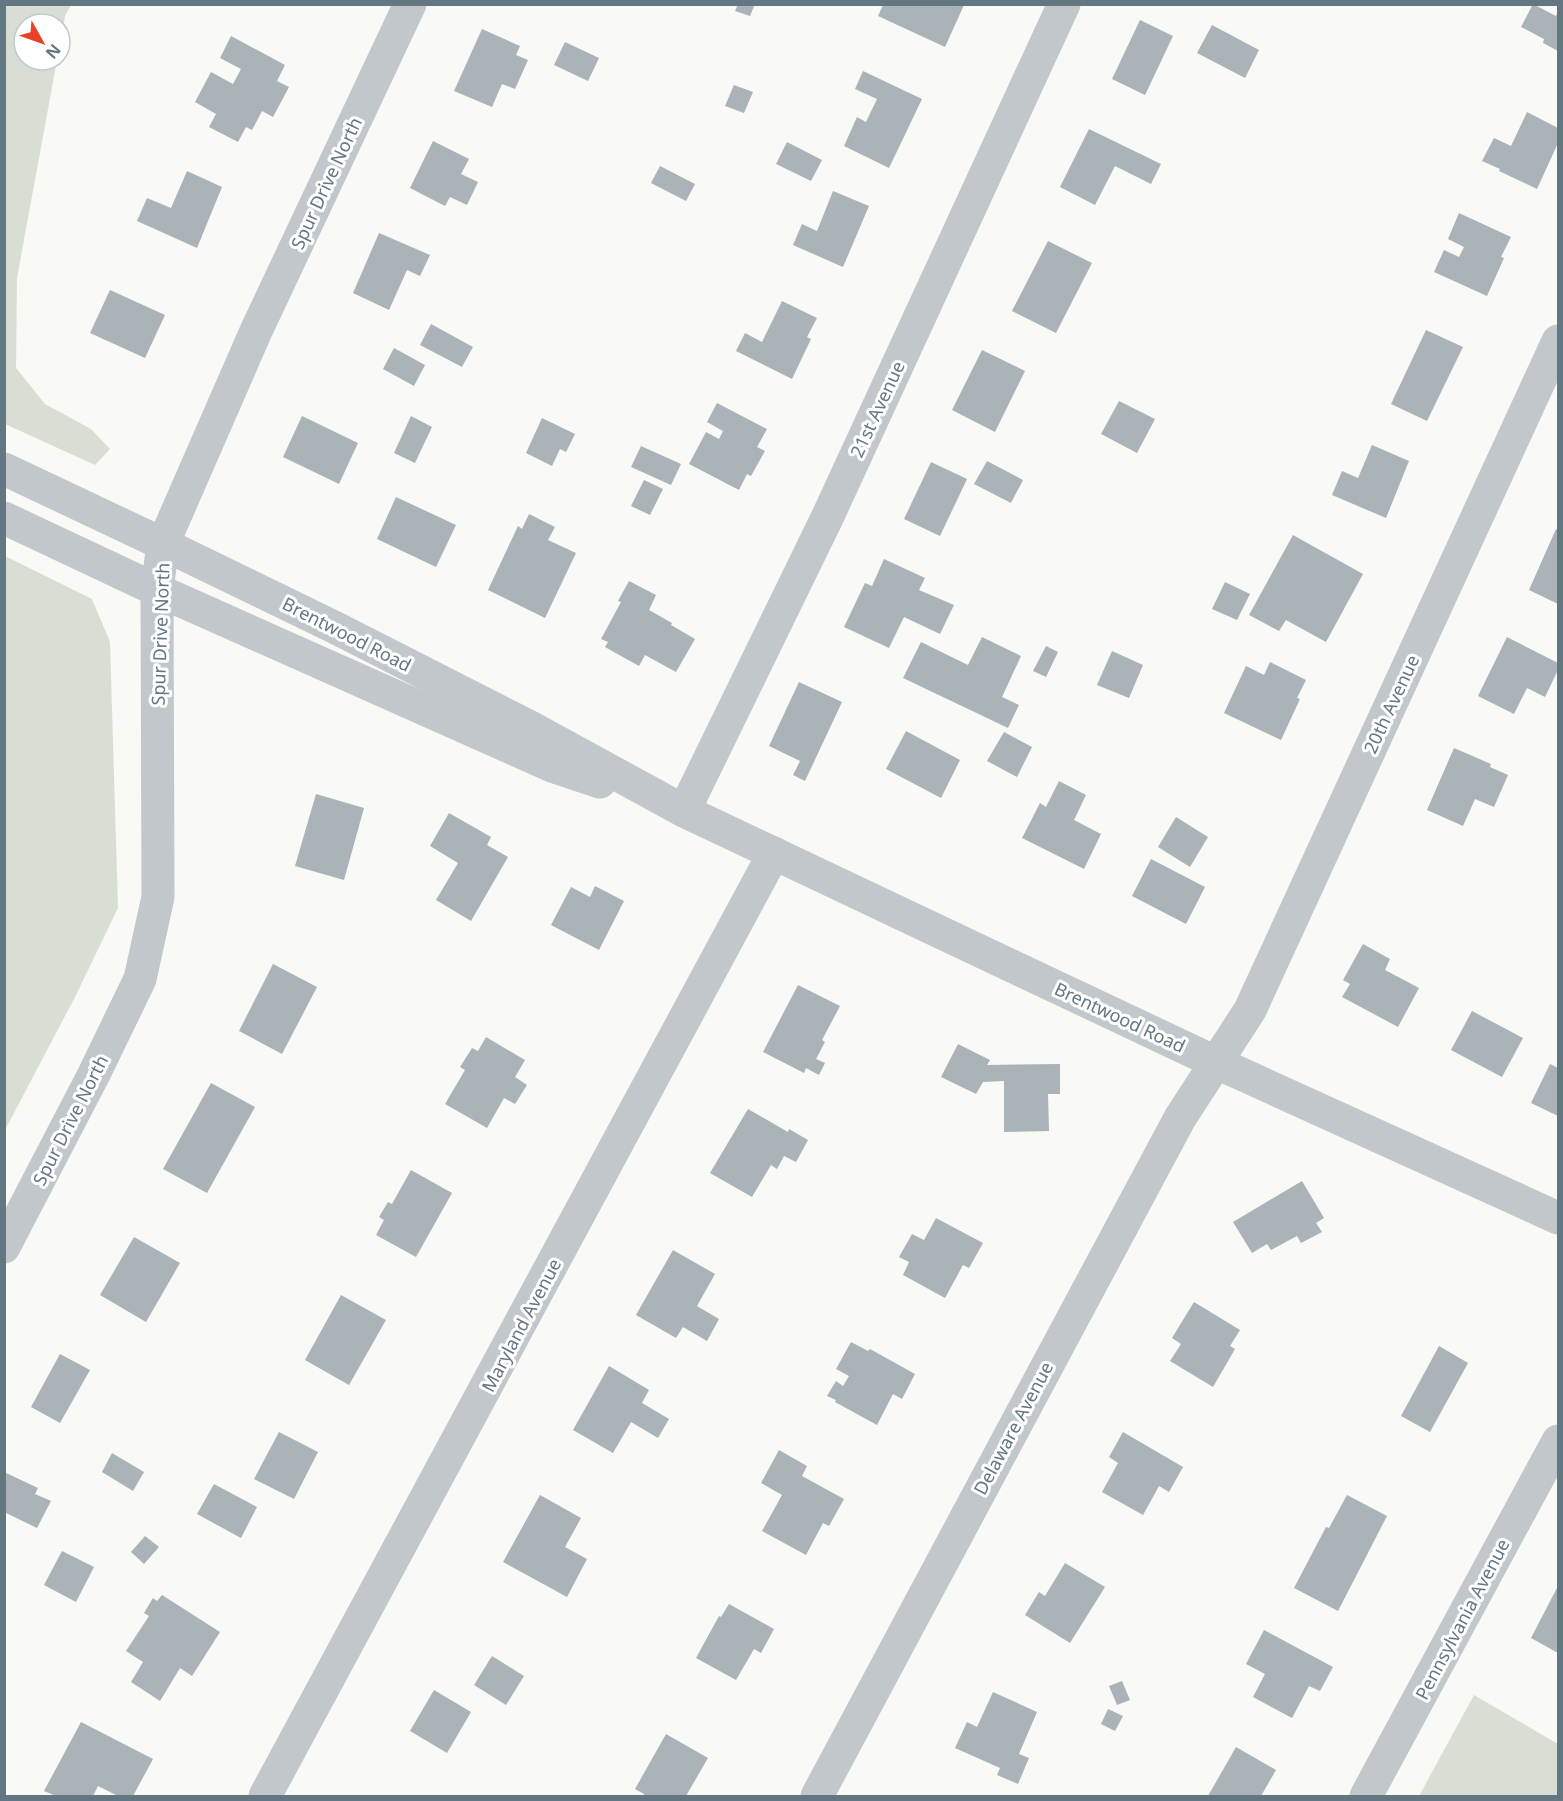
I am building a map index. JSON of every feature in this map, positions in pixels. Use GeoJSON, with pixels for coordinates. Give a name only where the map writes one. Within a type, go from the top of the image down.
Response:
{"type":"FeatureCollection","features":[{"type":"Feature","properties":{"kind":"street","name":"Spur Drive North"},"geometry":{"type":"LineString","coordinates":[[4,1247],[94,1074],[140,979],[158,897],[157,590],[163,544],[256,331],[410,4]]}},
{"type":"Feature","properties":{"kind":"street","name":"21st Avenue"},"geometry":{"type":"LineString","coordinates":[[684,811],[827,518],[1064,4]]}},
{"type":"Feature","properties":{"kind":"street","name":"20th Avenue"},"geometry":{"type":"LineString","coordinates":[[1215,1062],[1250,1010],[1558,340]]}},
{"type":"Feature","properties":{"kind":"street","name":"Brentwood Road"},"geometry":{"type":"LineString","coordinates":[[4,469],[338,629],[684,811],[1215,1062],[1558,1218]]}},
{"type":"Feature","properties":{"kind":"street","name":"Brentwood Road"},"geometry":{"type":"LineString","coordinates":[[4,518],[157,590],[552,766],[684,811]]}},
{"type":"Feature","properties":{"kind":"street","name":"Maryland Avenue"},"geometry":{"type":"LineString","coordinates":[[266,1797],[774,853]]}},
{"type":"Feature","properties":{"kind":"street","name":"Delaware Avenue"},"geometry":{"type":"LineString","coordinates":[[817,1797],[1174,1128],[1215,1062]]}},
{"type":"Feature","properties":{"kind":"street","name":"Pennsylvania Avenue"},"geometry":{"type":"LineString","coordinates":[[1366,1797],[1558,1441]]}},
{"type":"Feature","properties":{"kind":"shaded area"},"geometry":{"type":"Polygon","coordinates":[[[5,4],[71,5],[67,12],[12,12],[12,72],[55,72],[17,278],[16,368],[45,404],[91,429],[110,449],[95,465],[5,424],[5,4]]]}},
{"type":"Feature","properties":{"kind":"shaded area"},"geometry":{"type":"Polygon","coordinates":[[[5,556],[92,599],[110,642],[118,908],[75,997],[5,1130],[5,556]]]}},
{"type":"Feature","properties":{"kind":"shaded area"},"geometry":{"type":"Polygon","coordinates":[[[1474,1695],[1558,1744],[1558,1796],[1419,1796],[1474,1695]]]}},
{"type":"Feature","properties":{"kind":"building"},"geometry":{"type":"Polygon","coordinates":[[[738,4],[755,4],[750,16],[735,11],[738,4]]]}},
{"type":"Feature","properties":{"kind":"building"},"geometry":{"type":"Polygon","coordinates":[[[1533,4],[1556,16],[1558,10],[1558,51],[1543,43],[1544,39],[1521,27],[1533,4]]]}},
{"type":"Feature","properties":{"kind":"building"},"geometry":{"type":"Polygon","coordinates":[[[883,5],[964,5],[945,47],[878,16],[883,5]]]}},
{"type":"Feature","properties":{"kind":"building"},"geometry":{"type":"Polygon","coordinates":[[[1140,20],[1173,36],[1145,95],[1112,79],[1140,20]]]}},
{"type":"Feature","properties":{"kind":"building"},"geometry":{"type":"Polygon","coordinates":[[[1212,25],[1259,50],[1245,78],[1197,53],[1212,25]]]}},
{"type":"Feature","properties":{"kind":"building"},"geometry":{"type":"Polygon","coordinates":[[[482,29],[520,46],[516,55],[528,60],[515,89],[502,84],[492,107],[454,91],[482,29]]]}},
{"type":"Feature","properties":{"kind":"building"},"geometry":{"type":"Polygon","coordinates":[[[231,36],[285,65],[277,81],[289,87],[273,117],[262,111],[252,130],[246,127],[238,142],[209,127],[216,114],[195,102],[211,72],[233,84],[241,69],[220,58],[231,36]]]}},
{"type":"Feature","properties":{"kind":"building"},"geometry":{"type":"Polygon","coordinates":[[[565,42],[599,58],[588,81],[554,65],[565,42]]]}},
{"type":"Feature","properties":{"kind":"building"},"geometry":{"type":"Polygon","coordinates":[[[863,71],[922,99],[889,168],[844,146],[857,117],[866,122],[877,99],[855,89],[863,71]]]}},
{"type":"Feature","properties":{"kind":"building"},"geometry":{"type":"Polygon","coordinates":[[[734,85],[753,92],[744,113],[725,106],[734,85]]]}},
{"type":"Feature","properties":{"kind":"building"},"geometry":{"type":"Polygon","coordinates":[[[1527,112],[1558,128],[1558,143],[1537,189],[1482,161],[1494,138],[1511,146],[1527,112]]]}},
{"type":"Feature","properties":{"kind":"building"},"geometry":{"type":"Polygon","coordinates":[[[1089,129],[1161,164],[1151,184],[1115,166],[1095,205],[1060,187],[1089,129]]]}},
{"type":"Feature","properties":{"kind":"building"},"geometry":{"type":"Polygon","coordinates":[[[433,141],[469,159],[461,174],[478,182],[467,205],[450,197],[445,206],[410,188],[433,141]]]}},
{"type":"Feature","properties":{"kind":"building"},"geometry":{"type":"Polygon","coordinates":[[[787,142],[822,160],[811,181],[776,164],[787,142]]]}},
{"type":"Feature","properties":{"kind":"building"},"geometry":{"type":"Polygon","coordinates":[[[660,166],[695,184],[686,201],[651,183],[660,166]]]}},
{"type":"Feature","properties":{"kind":"building"},"geometry":{"type":"Polygon","coordinates":[[[187,171],[222,187],[197,248],[137,221],[147,198],[171,208],[187,171]]]}},
{"type":"Feature","properties":{"kind":"building"},"geometry":{"type":"Polygon","coordinates":[[[833,191],[869,206],[843,267],[793,245],[802,224],[817,231],[833,191]]]}},
{"type":"Feature","properties":{"kind":"building"},"geometry":{"type":"Polygon","coordinates":[[[1459,213],[1511,237],[1487,296],[1434,272],[1444,250],[1459,257],[1464,247],[1448,239],[1459,213]]]}},
{"type":"Feature","properties":{"kind":"building"},"geometry":{"type":"Polygon","coordinates":[[[379,233],[430,255],[420,276],[407,270],[389,310],[353,293],[379,233]]]}},
{"type":"Feature","properties":{"kind":"building"},"geometry":{"type":"Polygon","coordinates":[[[1048,241],[1092,263],[1056,333],[1012,311],[1048,241]]]}},
{"type":"Feature","properties":{"kind":"building"},"geometry":{"type":"Polygon","coordinates":[[[110,290],[165,315],[145,358],[90,333],[110,290]]]}},
{"type":"Feature","properties":{"kind":"building"},"geometry":{"type":"Polygon","coordinates":[[[782,301],[817,318],[807,337],[811,339],[792,379],[736,351],[745,333],[762,342],[782,301]]]}},
{"type":"Feature","properties":{"kind":"building"},"geometry":{"type":"Polygon","coordinates":[[[431,324],[473,347],[462,367],[420,345],[431,324]]]}},
{"type":"Feature","properties":{"kind":"building"},"geometry":{"type":"Polygon","coordinates":[[[1426,330],[1463,347],[1427,421],[1391,404],[1426,330]]]}},
{"type":"Feature","properties":{"kind":"building"},"geometry":{"type":"Polygon","coordinates":[[[394,348],[425,365],[414,386],[383,369],[394,348]]]}},
{"type":"Feature","properties":{"kind":"building"},"geometry":{"type":"Polygon","coordinates":[[[982,350],[1025,371],[995,432],[952,410],[982,350]]]}},
{"type":"Feature","properties":{"kind":"building"},"geometry":{"type":"Polygon","coordinates":[[[1119,401],[1155,419],[1137,453],[1101,434],[1119,401]]]}},
{"type":"Feature","properties":{"kind":"building"},"geometry":{"type":"Polygon","coordinates":[[[717,403],[767,429],[757,447],[765,451],[751,476],[747,474],[739,490],[689,464],[706,432],[719,439],[723,431],[707,422],[717,403]]]}},
{"type":"Feature","properties":{"kind":"building"},"geometry":{"type":"Polygon","coordinates":[[[302,416],[358,443],[339,484],[283,457],[302,416]]]}},
{"type":"Feature","properties":{"kind":"building"},"geometry":{"type":"Polygon","coordinates":[[[411,416],[432,427],[415,463],[394,453],[411,416]]]}},
{"type":"Feature","properties":{"kind":"building"},"geometry":{"type":"Polygon","coordinates":[[[542,418],[575,434],[566,452],[560,449],[552,466],[526,453],[542,418]]]}},
{"type":"Feature","properties":{"kind":"building"},"geometry":{"type":"Polygon","coordinates":[[[1372,445],[1409,461],[1386,518],[1332,495],[1342,471],[1358,478],[1372,445]]]}},
{"type":"Feature","properties":{"kind":"building"},"geometry":{"type":"Polygon","coordinates":[[[641,446],[681,464],[671,485],[631,467],[641,446]]]}},
{"type":"Feature","properties":{"kind":"building"},"geometry":{"type":"Polygon","coordinates":[[[987,461],[1023,480],[1011,503],[974,484],[987,461]]]}},
{"type":"Feature","properties":{"kind":"building"},"geometry":{"type":"Polygon","coordinates":[[[931,462],[967,479],[940,536],[904,519],[931,462]]]}},
{"type":"Feature","properties":{"kind":"building"},"geometry":{"type":"Polygon","coordinates":[[[644,480],[663,489],[650,515],[631,506],[644,480]]]}},
{"type":"Feature","properties":{"kind":"building"},"geometry":{"type":"Polygon","coordinates":[[[396,497],[456,525],[436,567],[377,539],[396,497]]]}},
{"type":"Feature","properties":{"kind":"building"},"geometry":{"type":"Polygon","coordinates":[[[529,514],[555,527],[548,540],[576,553],[545,618],[488,590],[518,526],[522,529],[529,514]]]}},
{"type":"Feature","properties":{"kind":"building"},"geometry":{"type":"Polygon","coordinates":[[[1556,529],[1558,530],[1558,604],[1529,590],[1556,529]]]}},
{"type":"Feature","properties":{"kind":"building"},"geometry":{"type":"Polygon","coordinates":[[[1293,535],[1363,574],[1326,642],[1286,620],[1279,631],[1249,615],[1293,535]]]}},
{"type":"Feature","properties":{"kind":"building"},"geometry":{"type":"Polygon","coordinates":[[[884,559],[925,578],[919,590],[954,605],[940,634],[904,617],[889,648],[844,627],[865,583],[872,586],[884,559]]]}},
{"type":"Feature","properties":{"kind":"building"},"geometry":{"type":"Polygon","coordinates":[[[629,581],[656,595],[649,610],[695,639],[676,672],[645,655],[639,666],[605,647],[608,642],[601,639],[621,602],[618,601],[629,581]]]}},
{"type":"Feature","properties":{"kind":"building"},"geometry":{"type":"Polygon","coordinates":[[[1225,582],[1250,594],[1237,620],[1212,609],[1225,582]]]}},
{"type":"Feature","properties":{"kind":"building"},"geometry":{"type":"Polygon","coordinates":[[[982,637],[1021,656],[1002,697],[1019,705],[1008,728],[903,678],[921,642],[968,665],[982,637]]]}},
{"type":"Feature","properties":{"kind":"building"},"geometry":{"type":"Polygon","coordinates":[[[1507,637],[1558,663],[1558,670],[1545,697],[1527,688],[1514,714],[1478,696],[1507,637]]]}},
{"type":"Feature","properties":{"kind":"building"},"geometry":{"type":"Polygon","coordinates":[[[1046,646],[1058,652],[1046,677],[1033,671],[1046,646]]]}},
{"type":"Feature","properties":{"kind":"building"},"geometry":{"type":"Polygon","coordinates":[[[1112,651],[1143,665],[1129,698],[1097,685],[1112,651]]]}},
{"type":"Feature","properties":{"kind":"building"},"geometry":{"type":"Polygon","coordinates":[[[1270,662],[1306,680],[1281,740],[1224,713],[1246,666],[1264,675],[1270,662]]]}},
{"type":"Feature","properties":{"kind":"building"},"geometry":{"type":"Polygon","coordinates":[[[799,682],[842,702],[805,781],[793,775],[800,761],[769,746],[799,682]]]}},
{"type":"Feature","properties":{"kind":"building"},"geometry":{"type":"Polygon","coordinates":[[[906,731],[960,760],[941,798],[886,769],[906,731]]]}},
{"type":"Feature","properties":{"kind":"building"},"geometry":{"type":"Polygon","coordinates":[[[1004,732],[1032,747],[1017,777],[987,761],[1004,732]]]}},
{"type":"Feature","properties":{"kind":"building"},"geometry":{"type":"Polygon","coordinates":[[[1454,748],[1491,764],[1490,767],[1508,775],[1494,807],[1475,799],[1463,826],[1427,810],[1454,748]]]}},
{"type":"Feature","properties":{"kind":"building"},"geometry":{"type":"Polygon","coordinates":[[[1059,781],[1086,795],[1074,820],[1101,834],[1084,869],[1022,838],[1040,803],[1046,807],[1059,781]]]}},
{"type":"Feature","properties":{"kind":"building"},"geometry":{"type":"Polygon","coordinates":[[[316,794],[364,808],[344,880],[295,866],[316,794]]]}},
{"type":"Feature","properties":{"kind":"building"},"geometry":{"type":"Polygon","coordinates":[[[449,813],[491,837],[487,845],[508,857],[471,921],[436,900],[458,863],[430,846],[449,813]]]}},
{"type":"Feature","properties":{"kind":"building"},"geometry":{"type":"Polygon","coordinates":[[[1176,817],[1208,837],[1190,867],[1158,847],[1176,817]]]}},
{"type":"Feature","properties":{"kind":"building"},"geometry":{"type":"Polygon","coordinates":[[[1151,859],[1205,887],[1186,924],[1132,896],[1151,859]]]}},
{"type":"Feature","properties":{"kind":"building"},"geometry":{"type":"Polygon","coordinates":[[[595,886],[624,901],[599,950],[551,925],[571,887],[590,897],[595,886]]]}},
{"type":"Feature","properties":{"kind":"building"},"geometry":{"type":"Polygon","coordinates":[[[1363,944],[1390,959],[1385,970],[1419,988],[1398,1027],[1342,997],[1350,984],[1343,980],[1363,944]]]}},
{"type":"Feature","properties":{"kind":"building"},"geometry":{"type":"Polygon","coordinates":[[[273,964],[317,987],[282,1054],[239,1031],[273,964]]]}},
{"type":"Feature","properties":{"kind":"building"},"geometry":{"type":"Polygon","coordinates":[[[798,985],[840,1006],[822,1040],[825,1042],[816,1059],[825,1063],[819,1075],[806,1068],[804,1073],[763,1052],[798,985]]]}},
{"type":"Feature","properties":{"kind":"building"},"geometry":{"type":"Polygon","coordinates":[[[1472,1011],[1523,1038],[1502,1077],[1451,1050],[1472,1011]]]}},
{"type":"Feature","properties":{"kind":"building"},"geometry":{"type":"Polygon","coordinates":[[[486,1037],[525,1060],[515,1077],[527,1085],[515,1104],[504,1098],[487,1128],[445,1104],[465,1070],[460,1067],[472,1048],[478,1051],[486,1037]]]}},
{"type":"Feature","properties":{"kind":"building"},"geometry":{"type":"Polygon","coordinates":[[[958,1044],[990,1060],[987,1065],[1060,1064],[1060,1094],[1048,1094],[1049,1131],[1004,1132],[1004,1081],[983,1082],[976,1094],[941,1077],[958,1044]]]}},
{"type":"Feature","properties":{"kind":"building"},"geometry":{"type":"Polygon","coordinates":[[[1550,1064],[1558,1068],[1558,1116],[1531,1103],[1550,1064]]]}},
{"type":"Feature","properties":{"kind":"building"},"geometry":{"type":"Polygon","coordinates":[[[211,1083],[255,1107],[207,1193],[163,1169],[211,1083]]]}},
{"type":"Feature","properties":{"kind":"building"},"geometry":{"type":"Polygon","coordinates":[[[748,1109],[788,1132],[789,1129],[808,1140],[796,1162],[784,1156],[777,1169],[771,1165],[752,1197],[710,1173],[748,1109]]]}},
{"type":"Feature","properties":{"kind":"building"},"geometry":{"type":"Polygon","coordinates":[[[411,1170],[452,1193],[416,1257],[376,1235],[384,1220],[379,1217],[388,1202],[392,1204],[411,1170]]]}},
{"type":"Feature","properties":{"kind":"building"},"geometry":{"type":"Polygon","coordinates":[[[1302,1181],[1324,1218],[1316,1223],[1322,1232],[1301,1243],[1297,1236],[1271,1250],[1267,1244],[1252,1253],[1233,1222],[1302,1181]]]}},
{"type":"Feature","properties":{"kind":"building"},"geometry":{"type":"Polygon","coordinates":[[[936,1218],[983,1243],[969,1268],[963,1265],[945,1298],[903,1275],[909,1262],[899,1257],[912,1234],[924,1240],[936,1218]]]}},
{"type":"Feature","properties":{"kind":"building"},"geometry":{"type":"Polygon","coordinates":[[[134,1237],[180,1263],[146,1322],[100,1295],[134,1237]]]}},
{"type":"Feature","properties":{"kind":"building"},"geometry":{"type":"Polygon","coordinates":[[[673,1250],[715,1274],[697,1306],[719,1319],[707,1341],[683,1327],[676,1338],[636,1315],[673,1250]]]}},
{"type":"Feature","properties":{"kind":"building"},"geometry":{"type":"Polygon","coordinates":[[[341,1295],[386,1320],[349,1385],[305,1360],[341,1295]]]}},
{"type":"Feature","properties":{"kind":"building"},"geometry":{"type":"Polygon","coordinates":[[[1194,1302],[1240,1330],[1230,1346],[1235,1349],[1213,1387],[1170,1361],[1181,1344],[1172,1338],[1194,1302]]]}},
{"type":"Feature","properties":{"kind":"building"},"geometry":{"type":"Polygon","coordinates":[[[851,1342],[868,1351],[870,1349],[915,1374],[902,1399],[893,1394],[877,1425],[827,1396],[836,1381],[843,1386],[849,1376],[836,1369],[851,1342]]]}},
{"type":"Feature","properties":{"kind":"building"},"geometry":{"type":"Polygon","coordinates":[[[1439,1346],[1468,1363],[1430,1432],[1401,1416],[1439,1346]]]}},
{"type":"Feature","properties":{"kind":"building"},"geometry":{"type":"Polygon","coordinates":[[[60,1354],[90,1370],[60,1423],[31,1407],[60,1354]]]}},
{"type":"Feature","properties":{"kind":"building"},"geometry":{"type":"Polygon","coordinates":[[[609,1366],[649,1390],[642,1403],[669,1419],[658,1438],[631,1422],[613,1453],[573,1430],[609,1366]]]}},
{"type":"Feature","properties":{"kind":"building"},"geometry":{"type":"Polygon","coordinates":[[[279,1432],[318,1452],[294,1499],[254,1479],[279,1432]]]}},
{"type":"Feature","properties":{"kind":"building"},"geometry":{"type":"Polygon","coordinates":[[[1123,1432],[1183,1467],[1169,1492],[1159,1486],[1143,1515],[1102,1492],[1118,1463],[1109,1457],[1123,1432]]]}},
{"type":"Feature","properties":{"kind":"building"},"geometry":{"type":"Polygon","coordinates":[[[779,1450],[807,1466],[802,1476],[844,1499],[829,1526],[823,1523],[806,1555],[762,1531],[782,1495],[761,1483],[779,1450]]]}},
{"type":"Feature","properties":{"kind":"building"},"geometry":{"type":"Polygon","coordinates":[[[112,1453],[144,1472],[133,1491],[102,1472],[112,1453]]]}},
{"type":"Feature","properties":{"kind":"building"},"geometry":{"type":"Polygon","coordinates":[[[4,1472],[38,1488],[35,1494],[51,1501],[37,1528],[4,1512],[4,1472]]]}},
{"type":"Feature","properties":{"kind":"building"},"geometry":{"type":"Polygon","coordinates":[[[214,1484],[257,1507],[241,1538],[197,1514],[214,1484]]]}},
{"type":"Feature","properties":{"kind":"building"},"geometry":{"type":"Polygon","coordinates":[[[540,1495],[581,1518],[565,1547],[587,1559],[567,1597],[503,1562],[540,1495]]]}},
{"type":"Feature","properties":{"kind":"building"},"geometry":{"type":"Polygon","coordinates":[[[1347,1495],[1387,1516],[1338,1611],[1294,1588],[1326,1527],[1329,1528],[1347,1495]]]}},
{"type":"Feature","properties":{"kind":"building"},"geometry":{"type":"Polygon","coordinates":[[[145,1536],[159,1547],[144,1564],[131,1552],[145,1536]]]}},
{"type":"Feature","properties":{"kind":"building"},"geometry":{"type":"Polygon","coordinates":[[[62,1551],[94,1567],[76,1602],[44,1585],[62,1551]]]}},
{"type":"Feature","properties":{"kind":"building"},"geometry":{"type":"Polygon","coordinates":[[[1065,1563],[1105,1587],[1070,1643],[1025,1615],[1039,1592],[1045,1596],[1065,1563]]]}},
{"type":"Feature","properties":{"kind":"building"},"geometry":{"type":"Polygon","coordinates":[[[1558,1586],[1558,1653],[1531,1638],[1558,1586]]]}},
{"type":"Feature","properties":{"kind":"building"},"geometry":{"type":"Polygon","coordinates":[[[162,1595],[220,1632],[192,1676],[180,1668],[160,1701],[131,1682],[143,1662],[126,1651],[149,1616],[144,1613],[153,1598],[157,1601],[162,1595]]]}},
{"type":"Feature","properties":{"kind":"building"},"geometry":{"type":"Polygon","coordinates":[[[729,1604],[774,1629],[761,1653],[754,1649],[736,1680],[696,1658],[719,1616],[721,1617],[729,1604]]]}},
{"type":"Feature","properties":{"kind":"building"},"geometry":{"type":"Polygon","coordinates":[[[1264,1630],[1333,1667],[1320,1691],[1309,1686],[1292,1718],[1253,1697],[1265,1674],[1246,1664],[1264,1630]]]}},
{"type":"Feature","properties":{"kind":"building"},"geometry":{"type":"Polygon","coordinates":[[[492,1656],[524,1676],[506,1705],[474,1685],[492,1656]]]}},
{"type":"Feature","properties":{"kind":"building"},"geometry":{"type":"Polygon","coordinates":[[[1122,1681],[1130,1700],[1117,1705],[1109,1686],[1122,1681]]]}},
{"type":"Feature","properties":{"kind":"building"},"geometry":{"type":"Polygon","coordinates":[[[434,1690],[471,1712],[447,1753],[410,1731],[434,1690]]]}},
{"type":"Feature","properties":{"kind":"building"},"geometry":{"type":"Polygon","coordinates":[[[993,1692],[1037,1712],[1019,1754],[1029,1758],[1018,1784],[997,1775],[1000,1768],[955,1748],[967,1722],[977,1727],[993,1692]]]}},
{"type":"Feature","properties":{"kind":"building"},"geometry":{"type":"Polygon","coordinates":[[[1108,1709],[1123,1716],[1115,1731],[1101,1724],[1108,1709]]]}},
{"type":"Feature","properties":{"kind":"building"},"geometry":{"type":"Polygon","coordinates":[[[81,1722],[153,1759],[133,1796],[118,1796],[98,1786],[93,1796],[56,1796],[44,1791],[81,1722]]]}},
{"type":"Feature","properties":{"kind":"building"},"geometry":{"type":"Polygon","coordinates":[[[666,1734],[708,1758],[686,1796],[643,1796],[644,1794],[635,1789],[666,1734]]]}},
{"type":"Feature","properties":{"kind":"building"},"geometry":{"type":"Polygon","coordinates":[[[1236,1747],[1276,1770],[1261,1796],[1208,1796],[1236,1747]]]}}]}
